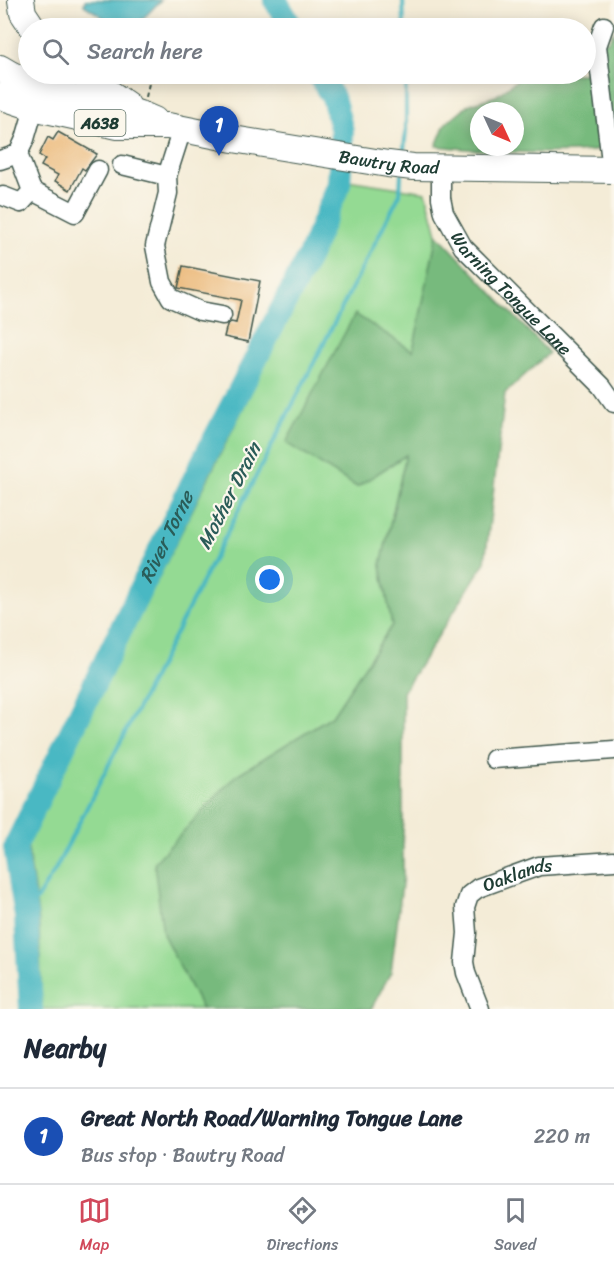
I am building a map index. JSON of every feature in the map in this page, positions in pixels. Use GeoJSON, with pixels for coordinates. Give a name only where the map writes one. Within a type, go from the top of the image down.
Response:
{"type":"FeatureCollection","features":[{"type":"Feature","properties":{"kind":"highway"},"geometry":{"type":"LineString","coordinates":[[21,0],[26,18]]}},
{"type":"Feature","properties":{"kind":"highway","name":"Bawtry Road"},"geometry":{"type":"LineString","coordinates":[[0,68],[18,78]]}},
{"type":"Feature","properties":{"kind":"highway"},"geometry":{"type":"LineString","coordinates":[[96,84],[137,112]]}},
{"type":"Feature","properties":{"kind":"highway","name":"Bawtry Road"},"geometry":{"type":"LineString","coordinates":[[38,89],[118,126],[175,128],[413,167],[613,170]]}},
{"type":"Feature","properties":{"kind":"highway","name":"Bawtry Road"},"geometry":{"type":"LineString","coordinates":[[0,96],[38,89],[137,112],[175,128]]}},
{"type":"Feature","properties":{"kind":"street"},"geometry":{"type":"LineString","coordinates":[[604,26],[597,46],[613,170]]}},
{"type":"Feature","properties":{"kind":"street"},"geometry":{"type":"LineString","coordinates":[[38,89],[25,139],[18,154],[32,191],[75,213],[98,170]]}},
{"type":"Feature","properties":{"kind":"street"},"geometry":{"type":"LineString","coordinates":[[175,128],[167,176],[168,193],[155,246],[162,282],[171,298],[200,311],[222,315]]}},
{"type":"Feature","properties":{"kind":"street"},"geometry":{"type":"LineString","coordinates":[[0,160],[18,154]]}},
{"type":"Feature","properties":{"kind":"street"},"geometry":{"type":"LineString","coordinates":[[122,165],[167,176]]}},
{"type":"Feature","properties":{"kind":"street","name":"Warning Tongue Lane"},"geometry":{"type":"LineString","coordinates":[[441,167],[441,198],[444,213],[463,247],[602,386],[614,403]]}},
{"type":"Feature","properties":{"kind":"street"},"geometry":{"type":"LineString","coordinates":[[3,196],[21,203],[32,191]]}},
{"type":"Feature","properties":{"kind":"street"},"geometry":{"type":"LineString","coordinates":[[495,759],[614,750]]}},
{"type":"Feature","properties":{"kind":"street","name":"Oaklands"},"geometry":{"type":"LineString","coordinates":[[480,1009],[464,962],[467,933],[465,907],[469,895],[478,888],[539,866],[614,861]]}},
{"type":"Feature","properties":{"kind":"path"},"geometry":{"type":"LineString","coordinates":[[137,112],[147,84]]}},
{"type":"Feature","properties":{"kind":"green space"},"geometry":{"type":"Polygon","coordinates":[[[614,31],[614,151],[599,148],[593,151],[524,152],[524,102],[477,102],[496,96],[512,84],[596,84],[596,40],[607,42],[614,31]]]}},
{"type":"Feature","properties":{"kind":"green space"},"geometry":{"type":"Polygon","coordinates":[[[470,104],[470,149],[436,146],[445,124],[470,104]]]}},
{"type":"Feature","properties":{"kind":"green space"},"geometry":{"type":"Polygon","coordinates":[[[347,180],[426,192],[437,234],[413,351],[406,454],[381,565],[392,625],[332,716],[235,776],[163,934],[202,1009],[42,1009],[39,921],[27,842],[329,236],[347,180]]]}},
{"type":"Feature","properties":{"kind":"green space"},"geometry":{"type":"Polygon","coordinates":[[[437,234],[549,353],[505,393],[485,562],[403,692],[403,876],[391,972],[371,1009],[202,1009],[163,934],[154,863],[235,776],[332,716],[392,625],[381,565],[406,455],[357,487],[286,443],[355,314],[413,351],[437,234]]]}},
{"type":"Feature","properties":{"kind":"water"},"geometry":{"type":"Polygon","coordinates":[[[85,0],[161,0],[143,18],[104,18],[84,5],[85,0]]]}},
{"type":"Feature","properties":{"kind":"building"},"geometry":{"type":"Polygon","coordinates":[[[58,132],[97,154],[85,170],[82,168],[70,190],[55,181],[58,175],[41,166],[45,159],[39,155],[48,137],[53,140],[58,132]]]}},
{"type":"Feature","properties":{"kind":"building"},"geometry":{"type":"Polygon","coordinates":[[[183,266],[260,281],[248,342],[224,337],[227,325],[231,322],[236,323],[241,300],[178,288],[183,266]]]}},
{"type":"Feature","properties":{"kind":"waterway","name":"River Torne"},"geometry":{"type":"LineString","coordinates":[[275,0],[286,18]]}},
{"type":"Feature","properties":{"kind":"waterway","name":"Mother Drain"},"geometry":{"type":"LineString","coordinates":[[403,0],[404,18]]}},
{"type":"Feature","properties":{"kind":"waterway","name":"River Torne"},"geometry":{"type":"LineString","coordinates":[[31,1009],[26,916],[15,847],[202,463],[309,256],[339,184],[342,131],[333,97],[325,84]]}},
{"type":"Feature","properties":{"kind":"waterway","name":"Mother Drain"},"geometry":{"type":"LineString","coordinates":[[403,158],[406,130],[406,84]]}},
{"type":"Feature","properties":{"kind":"waterway","name":"Mother Drain"},"geometry":{"type":"LineString","coordinates":[[26,916],[55,870],[400,194],[401,174]]}},
{"type":"Feature","properties":{"kind":"place","name":"Great North Road/Warning Tongue Lane"},"geometry":{"type":"Point","coordinates":[219,156]}}]}
